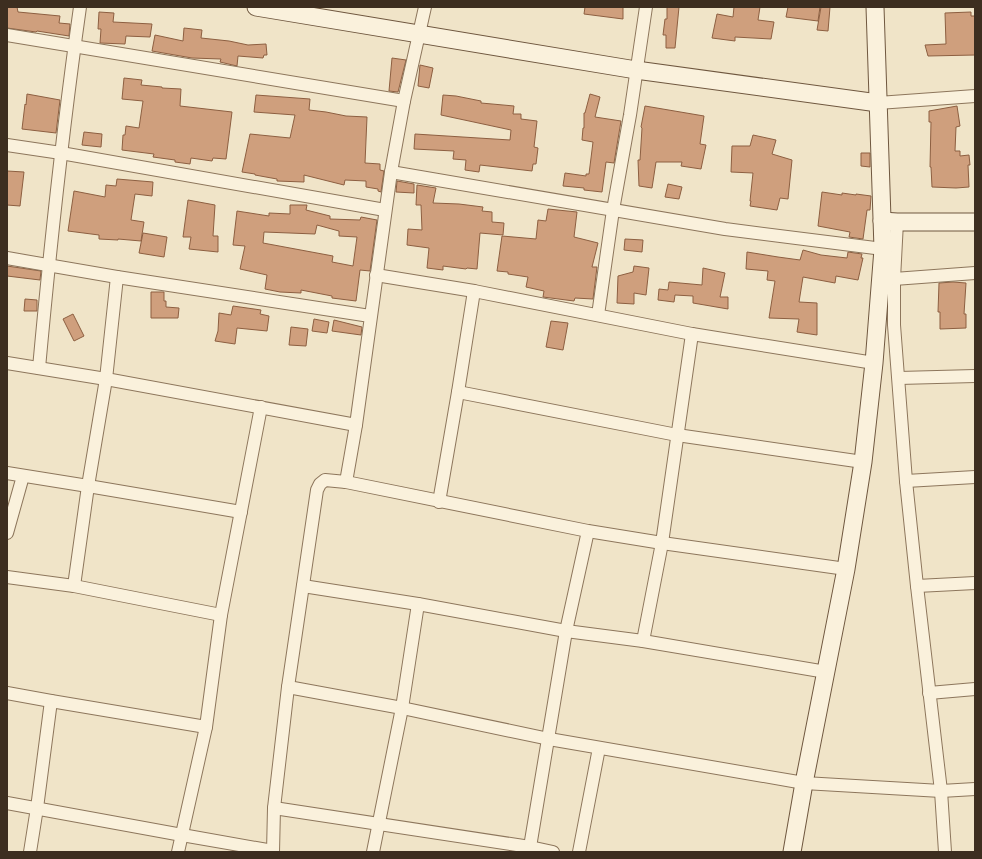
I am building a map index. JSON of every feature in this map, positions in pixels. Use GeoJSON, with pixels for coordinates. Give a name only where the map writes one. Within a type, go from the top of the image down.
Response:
{"type":"FeatureCollection","features":[{"type":"Feature","properties":{"kind":"street"},"geometry":{"type":"LineString","coordinates":[[39,368],[61,153],[80,7]]}},
{"type":"Feature","properties":{"kind":"street"},"geometry":{"type":"LineString","coordinates":[[256,7],[636,70],[878,103],[975,96]]}},
{"type":"Feature","properties":{"kind":"street"},"geometry":{"type":"LineString","coordinates":[[346,482],[356,425],[391,172],[404,101],[425,7]]}},
{"type":"Feature","properties":{"kind":"street"},"geometry":{"type":"LineString","coordinates":[[598,315],[612,210],[630,115],[646,7]]}},
{"type":"Feature","properties":{"kind":"street"},"geometry":{"type":"LineString","coordinates":[[875,7],[878,103],[890,222],[894,279],[894,324],[906,481],[929,693],[942,791],[945,852]]}},
{"type":"Feature","properties":{"kind":"street"},"geometry":{"type":"LineString","coordinates":[[7,35],[404,101]]}},
{"type":"Feature","properties":{"kind":"street"},"geometry":{"type":"LineString","coordinates":[[7,145],[61,153],[385,210]]}},
{"type":"Feature","properties":{"kind":"street"},"geometry":{"type":"LineString","coordinates":[[391,172],[725,229],[883,248]]}},
{"type":"Feature","properties":{"kind":"street"},"geometry":{"type":"LineString","coordinates":[[890,222],[975,222]]}},
{"type":"Feature","properties":{"kind":"street"},"geometry":{"type":"LineString","coordinates":[[792,852],[846,569],[863,462],[874,363],[883,248],[890,222]]}},
{"type":"Feature","properties":{"kind":"street"},"geometry":{"type":"LineString","coordinates":[[7,258],[117,278],[370,316]]}},
{"type":"Feature","properties":{"kind":"street"},"geometry":{"type":"LineString","coordinates":[[894,279],[975,273]]}},
{"type":"Feature","properties":{"kind":"street"},"geometry":{"type":"LineString","coordinates":[[376,275],[474,291],[692,334],[874,363]]}},
{"type":"Feature","properties":{"kind":"street"},"geometry":{"type":"LineString","coordinates":[[74,586],[88,486],[106,379],[117,278]]}},
{"type":"Feature","properties":{"kind":"street"},"geometry":{"type":"LineString","coordinates":[[439,502],[474,291]]}},
{"type":"Feature","properties":{"kind":"street"},"geometry":{"type":"LineString","coordinates":[[643,641],[662,543],[692,334]]}},
{"type":"Feature","properties":{"kind":"street"},"geometry":{"type":"LineString","coordinates":[[7,363],[106,379],[356,425]]}},
{"type":"Feature","properties":{"kind":"street"},"geometry":{"type":"LineString","coordinates":[[899,378],[975,376]]}},
{"type":"Feature","properties":{"kind":"street"},"geometry":{"type":"LineString","coordinates":[[458,392],[677,435],[863,462]]}},
{"type":"Feature","properties":{"kind":"street"},"geometry":{"type":"LineString","coordinates":[[178,852],[206,727],[221,615],[260,407]]}},
{"type":"Feature","properties":{"kind":"street"},"geometry":{"type":"LineString","coordinates":[[7,473],[241,512]]}},
{"type":"Feature","properties":{"kind":"street"},"geometry":{"type":"LineString","coordinates":[[7,533],[23,476]]}},
{"type":"Feature","properties":{"kind":"street"},"geometry":{"type":"LineString","coordinates":[[906,481],[975,477]]}},
{"type":"Feature","properties":{"kind":"street"},"geometry":{"type":"LineString","coordinates":[[7,803],[273,851],[274,808],[288,687],[317,490],[320,484],[325,480],[346,482],[588,531],[846,569]]}},
{"type":"Feature","properties":{"kind":"street"},"geometry":{"type":"LineString","coordinates":[[530,847],[566,631],[588,531]]}},
{"type":"Feature","properties":{"kind":"street"},"geometry":{"type":"LineString","coordinates":[[7,577],[74,586],[221,615]]}},
{"type":"Feature","properties":{"kind":"street"},"geometry":{"type":"LineString","coordinates":[[917,586],[975,583]]}},
{"type":"Feature","properties":{"kind":"street"},"geometry":{"type":"LineString","coordinates":[[303,586],[418,604],[566,631],[643,641],[826,672]]}},
{"type":"Feature","properties":{"kind":"street"},"geometry":{"type":"LineString","coordinates":[[373,852],[402,708],[418,604]]}},
{"type":"Feature","properties":{"kind":"street"},"geometry":{"type":"LineString","coordinates":[[288,687],[402,708],[548,739],[804,783],[942,791],[975,789]]}},
{"type":"Feature","properties":{"kind":"street"},"geometry":{"type":"LineString","coordinates":[[929,693],[975,689]]}},
{"type":"Feature","properties":{"kind":"street"},"geometry":{"type":"LineString","coordinates":[[7,693],[206,727]]}},
{"type":"Feature","properties":{"kind":"street"},"geometry":{"type":"LineString","coordinates":[[30,852],[52,701]]}},
{"type":"Feature","properties":{"kind":"street"},"geometry":{"type":"LineString","coordinates":[[580,852],[599,748]]}},
{"type":"Feature","properties":{"kind":"street"},"geometry":{"type":"LineString","coordinates":[[274,808],[530,847],[553,852]]}},
{"type":"Feature","properties":{"kind":"building"},"geometry":{"type":"Polygon","coordinates":[[[7,7],[17,7],[18,12],[60,16],[59,23],[70,24],[69,36],[7,28],[7,7]]]}},
{"type":"Feature","properties":{"kind":"building"},"geometry":{"type":"Polygon","coordinates":[[[585,7],[623,7],[623,19],[584,14],[585,7]]]}},
{"type":"Feature","properties":{"kind":"building"},"geometry":{"type":"Polygon","coordinates":[[[667,7],[679,7],[675,48],[666,48],[666,35],[663,35],[665,19],[667,19],[667,7]]]}},
{"type":"Feature","properties":{"kind":"building"},"geometry":{"type":"Polygon","coordinates":[[[734,7],[760,7],[758,20],[774,22],[771,39],[735,37],[735,41],[712,38],[717,14],[733,17],[734,7]]]}},
{"type":"Feature","properties":{"kind":"building"},"geometry":{"type":"Polygon","coordinates":[[[788,7],[820,7],[818,21],[786,17],[788,7]]]}},
{"type":"Feature","properties":{"kind":"building"},"geometry":{"type":"Polygon","coordinates":[[[821,7],[830,7],[828,31],[817,30],[821,7]]]}},
{"type":"Feature","properties":{"kind":"building"},"geometry":{"type":"Polygon","coordinates":[[[99,12],[114,13],[113,22],[152,24],[150,37],[126,36],[125,44],[100,43],[101,29],[98,29],[99,12]]]}},
{"type":"Feature","properties":{"kind":"building"},"geometry":{"type":"Polygon","coordinates":[[[971,12],[971,16],[975,16],[975,55],[928,56],[925,45],[946,44],[945,13],[971,12]]]}},
{"type":"Feature","properties":{"kind":"building"},"geometry":{"type":"Polygon","coordinates":[[[184,28],[202,30],[201,38],[248,45],[266,44],[267,55],[264,55],[263,58],[238,56],[237,66],[220,62],[221,59],[192,58],[152,51],[155,35],[183,41],[184,28]]]}},
{"type":"Feature","properties":{"kind":"building"},"geometry":{"type":"Polygon","coordinates":[[[392,58],[406,60],[398,92],[389,91],[392,58]]]}},
{"type":"Feature","properties":{"kind":"building"},"geometry":{"type":"Polygon","coordinates":[[[420,65],[433,68],[429,88],[418,86],[420,65]]]}},
{"type":"Feature","properties":{"kind":"building"},"geometry":{"type":"Polygon","coordinates":[[[124,78],[142,80],[141,85],[181,89],[180,106],[232,112],[226,159],[213,158],[212,161],[191,158],[190,164],[153,157],[154,154],[122,150],[123,135],[125,135],[126,126],[139,128],[143,101],[122,99],[124,78]]]}},
{"type":"Feature","properties":{"kind":"building"},"geometry":{"type":"Polygon","coordinates":[[[27,94],[60,100],[56,133],[22,129],[27,94]]]}},
{"type":"Feature","properties":{"kind":"building"},"geometry":{"type":"Polygon","coordinates":[[[590,94],[600,97],[595,117],[621,121],[614,163],[606,162],[602,192],[584,190],[584,188],[563,186],[565,173],[586,176],[586,174],[589,174],[593,142],[582,140],[584,113],[590,94]]]}},
{"type":"Feature","properties":{"kind":"building"},"geometry":{"type":"Polygon","coordinates":[[[256,95],[310,99],[309,110],[346,116],[367,117],[365,163],[380,164],[380,170],[384,171],[381,192],[378,191],[378,189],[366,187],[366,181],[345,180],[344,185],[304,175],[304,182],[277,181],[277,179],[242,172],[250,134],[290,138],[295,115],[254,112],[256,95]]]}},
{"type":"Feature","properties":{"kind":"building"},"geometry":{"type":"Polygon","coordinates":[[[443,95],[481,101],[481,103],[514,106],[513,114],[521,114],[521,119],[537,121],[534,147],[538,148],[536,164],[533,164],[532,171],[480,165],[479,172],[465,170],[466,160],[453,159],[454,151],[414,149],[415,134],[510,140],[511,130],[441,115],[443,95]]]}},
{"type":"Feature","properties":{"kind":"building"},"geometry":{"type":"Polygon","coordinates":[[[645,106],[704,116],[700,144],[706,145],[701,169],[681,166],[682,162],[656,162],[652,188],[639,186],[638,160],[640,160],[641,127],[645,106]]]}},
{"type":"Feature","properties":{"kind":"building"},"geometry":{"type":"Polygon","coordinates":[[[957,106],[960,126],[956,127],[955,151],[960,151],[960,156],[969,155],[969,187],[932,187],[930,167],[931,122],[929,122],[929,111],[957,106]]]}},
{"type":"Feature","properties":{"kind":"building"},"geometry":{"type":"Polygon","coordinates":[[[84,132],[102,134],[101,147],[82,145],[84,132]]]}},
{"type":"Feature","properties":{"kind":"building"},"geometry":{"type":"Polygon","coordinates":[[[753,135],[776,140],[772,154],[792,160],[788,199],[780,198],[777,210],[750,206],[753,173],[731,172],[732,146],[750,146],[753,135]]]}},
{"type":"Feature","properties":{"kind":"building"},"geometry":{"type":"Polygon","coordinates":[[[861,153],[870,153],[870,167],[861,166],[861,153]]]}},
{"type":"Feature","properties":{"kind":"building"},"geometry":{"type":"Polygon","coordinates":[[[7,171],[24,172],[20,206],[7,205],[7,171]]]}},
{"type":"Feature","properties":{"kind":"building"},"geometry":{"type":"Polygon","coordinates":[[[117,179],[153,182],[152,196],[135,194],[131,220],[144,222],[141,241],[99,239],[99,235],[68,231],[74,191],[105,197],[106,185],[116,186],[117,179]]]}},
{"type":"Feature","properties":{"kind":"building"},"geometry":{"type":"Polygon","coordinates":[[[397,181],[414,184],[414,193],[396,192],[397,181]]]}},
{"type":"Feature","properties":{"kind":"building"},"geometry":{"type":"Polygon","coordinates":[[[668,184],[682,187],[679,199],[665,197],[668,184]]]}},
{"type":"Feature","properties":{"kind":"building"},"geometry":{"type":"Polygon","coordinates":[[[417,185],[436,188],[433,203],[483,207],[482,211],[492,212],[492,222],[504,223],[503,235],[480,233],[477,269],[443,266],[443,270],[427,268],[429,248],[407,245],[408,229],[422,230],[421,205],[416,205],[417,185]]]}},
{"type":"Feature","properties":{"kind":"building"},"geometry":{"type":"Polygon","coordinates":[[[822,192],[842,195],[842,193],[871,196],[870,210],[867,210],[863,239],[849,237],[850,232],[818,226],[822,192]]]}},
{"type":"Feature","properties":{"kind":"building"},"geometry":{"type":"Polygon","coordinates":[[[188,200],[215,205],[213,236],[218,236],[218,252],[189,249],[191,237],[183,237],[188,200]]]}},
{"type":"Feature","properties":{"kind":"building"},"geometry":{"type":"Polygon","coordinates":[[[290,205],[307,205],[306,210],[330,216],[330,219],[360,220],[361,217],[377,220],[370,271],[360,270],[356,301],[332,298],[332,296],[301,290],[301,293],[280,292],[265,289],[267,275],[240,269],[245,246],[233,245],[237,211],[269,216],[269,213],[290,214],[290,205]],[[317,225],[315,234],[264,232],[263,243],[333,256],[332,262],[353,266],[357,237],[339,236],[339,231],[317,225]]]}},
{"type":"Feature","properties":{"kind":"building"},"geometry":{"type":"Polygon","coordinates":[[[548,209],[577,212],[574,237],[598,243],[592,267],[597,267],[593,299],[575,298],[574,301],[543,297],[544,291],[526,287],[528,277],[497,271],[502,236],[536,239],[538,220],[546,221],[548,209]]]}},
{"type":"Feature","properties":{"kind":"building"},"geometry":{"type":"Polygon","coordinates":[[[143,233],[167,237],[164,257],[139,253],[143,233]]]}},
{"type":"Feature","properties":{"kind":"building"},"geometry":{"type":"Polygon","coordinates":[[[625,239],[643,240],[642,252],[624,250],[625,239]]]}},
{"type":"Feature","properties":{"kind":"building"},"geometry":{"type":"Polygon","coordinates":[[[803,250],[821,255],[847,258],[848,252],[862,254],[861,258],[863,258],[858,280],[836,276],[835,283],[803,277],[799,302],[817,303],[817,335],[797,332],[799,319],[769,318],[775,281],[767,280],[768,271],[746,269],[747,252],[800,260],[803,250]]]}},
{"type":"Feature","properties":{"kind":"building"},"geometry":{"type":"Polygon","coordinates":[[[7,266],[41,271],[40,280],[7,276],[7,266]]]}},
{"type":"Feature","properties":{"kind":"building"},"geometry":{"type":"Polygon","coordinates":[[[634,266],[649,268],[646,295],[634,293],[634,304],[617,303],[618,276],[633,272],[634,266]]]}},
{"type":"Feature","properties":{"kind":"building"},"geometry":{"type":"Polygon","coordinates":[[[703,268],[725,273],[720,297],[728,297],[728,309],[693,303],[693,296],[675,295],[674,302],[658,300],[659,289],[668,290],[669,282],[702,285],[703,268]]]}},
{"type":"Feature","properties":{"kind":"building"},"geometry":{"type":"Polygon","coordinates":[[[939,283],[966,283],[964,314],[966,314],[966,328],[940,329],[940,312],[938,312],[939,283]]]}},
{"type":"Feature","properties":{"kind":"building"},"geometry":{"type":"Polygon","coordinates":[[[151,292],[164,292],[166,307],[179,308],[178,318],[151,318],[151,292]]]}},
{"type":"Feature","properties":{"kind":"building"},"geometry":{"type":"Polygon","coordinates":[[[25,299],[37,300],[37,311],[24,311],[25,299]]]}},
{"type":"Feature","properties":{"kind":"building"},"geometry":{"type":"Polygon","coordinates":[[[233,306],[261,310],[260,314],[269,316],[267,331],[237,328],[235,344],[215,341],[218,331],[219,313],[231,315],[233,306]]]}},
{"type":"Feature","properties":{"kind":"building"},"geometry":{"type":"Polygon","coordinates":[[[73,314],[84,336],[74,341],[63,319],[73,314]]]}},
{"type":"Feature","properties":{"kind":"building"},"geometry":{"type":"Polygon","coordinates":[[[314,319],[329,322],[327,333],[312,331],[314,319]]]}},
{"type":"Feature","properties":{"kind":"building"},"geometry":{"type":"Polygon","coordinates":[[[334,320],[362,327],[361,335],[332,331],[334,320]]]}},
{"type":"Feature","properties":{"kind":"building"},"geometry":{"type":"Polygon","coordinates":[[[551,321],[568,323],[563,350],[546,347],[551,321]]]}},
{"type":"Feature","properties":{"kind":"building"},"geometry":{"type":"Polygon","coordinates":[[[291,327],[308,329],[306,346],[289,345],[291,327]]]}}]}
